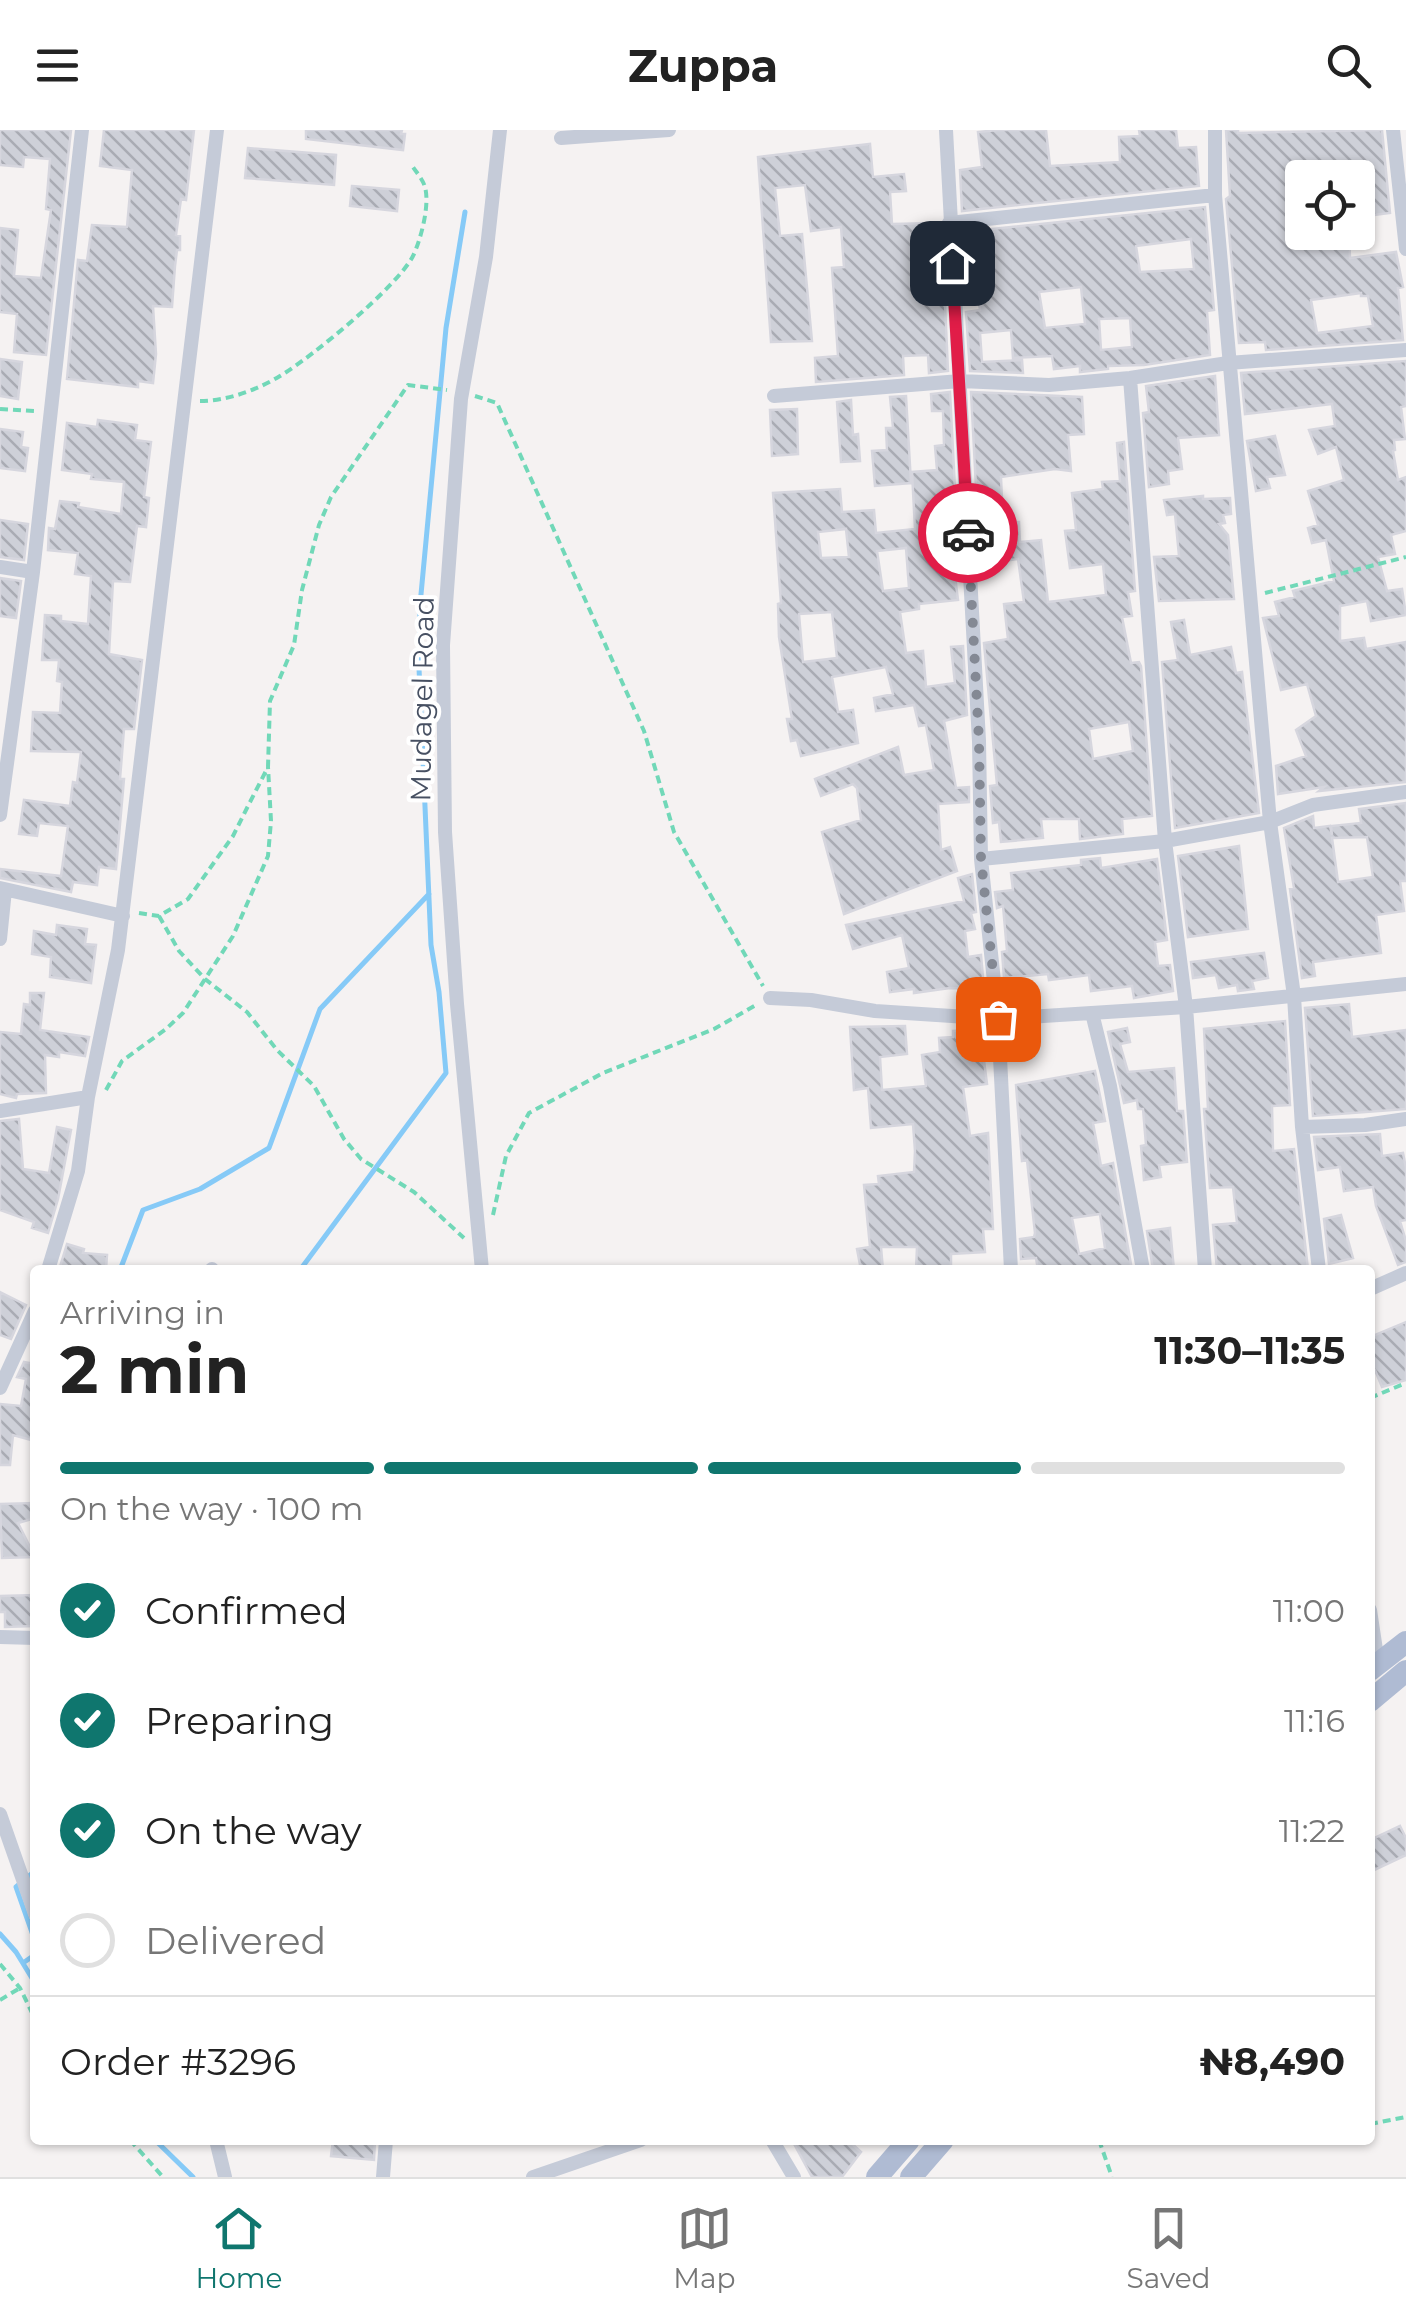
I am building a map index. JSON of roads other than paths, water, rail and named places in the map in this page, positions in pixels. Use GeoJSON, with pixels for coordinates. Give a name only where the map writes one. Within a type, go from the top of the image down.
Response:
{"type":"FeatureCollection","features":[{"type":"Feature","properties":{"kind":"main road"},"geometry":{"type":"LineString","coordinates":[[1375,1666],[1406,1642]]}},
{"type":"Feature","properties":{"kind":"main road"},"geometry":{"type":"LineString","coordinates":[[1375,1697],[1406,1670]]}},
{"type":"Feature","properties":{"kind":"main road"},"geometry":{"type":"LineString","coordinates":[[877,2177],[905,2145]]}},
{"type":"Feature","properties":{"kind":"main road"},"geometry":{"type":"LineString","coordinates":[[911,2177],[939,2145]]}},
{"type":"Feature","properties":{"kind":"street"},"geometry":{"type":"LineString","coordinates":[[0,815],[33,572],[82,130]]}},
{"type":"Feature","properties":{"kind":"street"},"geometry":{"type":"LineString","coordinates":[[50,1265],[78,1171],[88,1097],[124,916],[217,130]]}},
{"type":"Feature","properties":{"kind":"street","name":"Mudagel Road"},"geometry":{"type":"LineString","coordinates":[[481,1265],[456,1004],[445,832],[443,645],[462,391],[486,256],[500,130]]}},
{"type":"Feature","properties":{"kind":"street"},"geometry":{"type":"LineString","coordinates":[[561,138],[669,130]]}},
{"type":"Feature","properties":{"kind":"street"},"geometry":{"type":"LineString","coordinates":[[946,130],[979,741],[981,859],[998,1019],[1012,1265]]}},
{"type":"Feature","properties":{"kind":"street"},"geometry":{"type":"LineString","coordinates":[[1215,130],[1215,195],[1249,597],[1319,1265]]}},
{"type":"Feature","properties":{"kind":"street"},"geometry":{"type":"LineString","coordinates":[[1392,130],[1406,249]]}},
{"type":"Feature","properties":{"kind":"street"},"geometry":{"type":"LineString","coordinates":[[950,224],[1215,195]]}},
{"type":"Feature","properties":{"kind":"street"},"geometry":{"type":"LineString","coordinates":[[774,396],[960,381],[1049,385],[1228,363],[1406,350]]}},
{"type":"Feature","properties":{"kind":"street"},"geometry":{"type":"LineString","coordinates":[[1130,378],[1165,841],[1186,1007],[1205,1265]]}},
{"type":"Feature","properties":{"kind":"street"},"geometry":{"type":"LineString","coordinates":[[0,568],[33,572]]}},
{"type":"Feature","properties":{"kind":"street"},"geometry":{"type":"LineString","coordinates":[[981,859],[1165,841],[1270,822],[1314,805],[1406,792]]}},
{"type":"Feature","properties":{"kind":"street"},"geometry":{"type":"LineString","coordinates":[[0,939],[3,889],[124,916]]}},
{"type":"Feature","properties":{"kind":"street"},"geometry":{"type":"LineString","coordinates":[[770,998],[811,1000],[876,1012],[998,1019],[1186,1007],[1406,984]]}},
{"type":"Feature","properties":{"kind":"street"},"geometry":{"type":"LineString","coordinates":[[1092,1013],[1113,1102],[1142,1265]]}},
{"type":"Feature","properties":{"kind":"street"},"geometry":{"type":"LineString","coordinates":[[0,1111],[88,1097]]}},
{"type":"Feature","properties":{"kind":"street"},"geometry":{"type":"LineString","coordinates":[[1302,1127],[1406,1119]]}},
{"type":"Feature","properties":{"kind":"street"},"geometry":{"type":"LineString","coordinates":[[1375,1287],[1406,1273]]}},
{"type":"Feature","properties":{"kind":"street"},"geometry":{"type":"LineString","coordinates":[[0,1388],[30,1323]]}},
{"type":"Feature","properties":{"kind":"street"},"geometry":{"type":"LineString","coordinates":[[0,1638],[30,1638]]}},
{"type":"Feature","properties":{"kind":"street"},"geometry":{"type":"LineString","coordinates":[[0,1814],[30,1897]]}},
{"type":"Feature","properties":{"kind":"street"},"geometry":{"type":"LineString","coordinates":[[217,2145],[225,2177]]}},
{"type":"Feature","properties":{"kind":"street"},"geometry":{"type":"LineString","coordinates":[[383,2177],[386,2145]]}},
{"type":"Feature","properties":{"kind":"street"},"geometry":{"type":"LineString","coordinates":[[533,2177],[627,2145]]}},
{"type":"Feature","properties":{"kind":"street"},"geometry":{"type":"LineString","coordinates":[[775,2145],[794,2177]]}},
{"type":"Feature","properties":{"kind":"waterway"},"geometry":{"type":"LineString","coordinates":[[304,1265],[446,1073],[431,945],[419,668],[420,605],[446,328],[465,212]]}},
{"type":"Feature","properties":{"kind":"waterway"},"geometry":{"type":"LineString","coordinates":[[122,1265],[143,1210],[200,1189],[269,1148],[320,1009],[429,894]]}},
{"type":"Feature","properties":{"kind":"waterway"},"geometry":{"type":"LineString","coordinates":[[30,1875],[16,1887],[30,1927]]}},
{"type":"Feature","properties":{"kind":"waterway"},"geometry":{"type":"LineString","coordinates":[[0,1934],[30,1975]]}},
{"type":"Feature","properties":{"kind":"waterway"},"geometry":{"type":"LineString","coordinates":[[23,1963],[30,1958]]}},
{"type":"Feature","properties":{"kind":"waterway"},"geometry":{"type":"LineString","coordinates":[[160,2145],[193,2177]]}}]}
